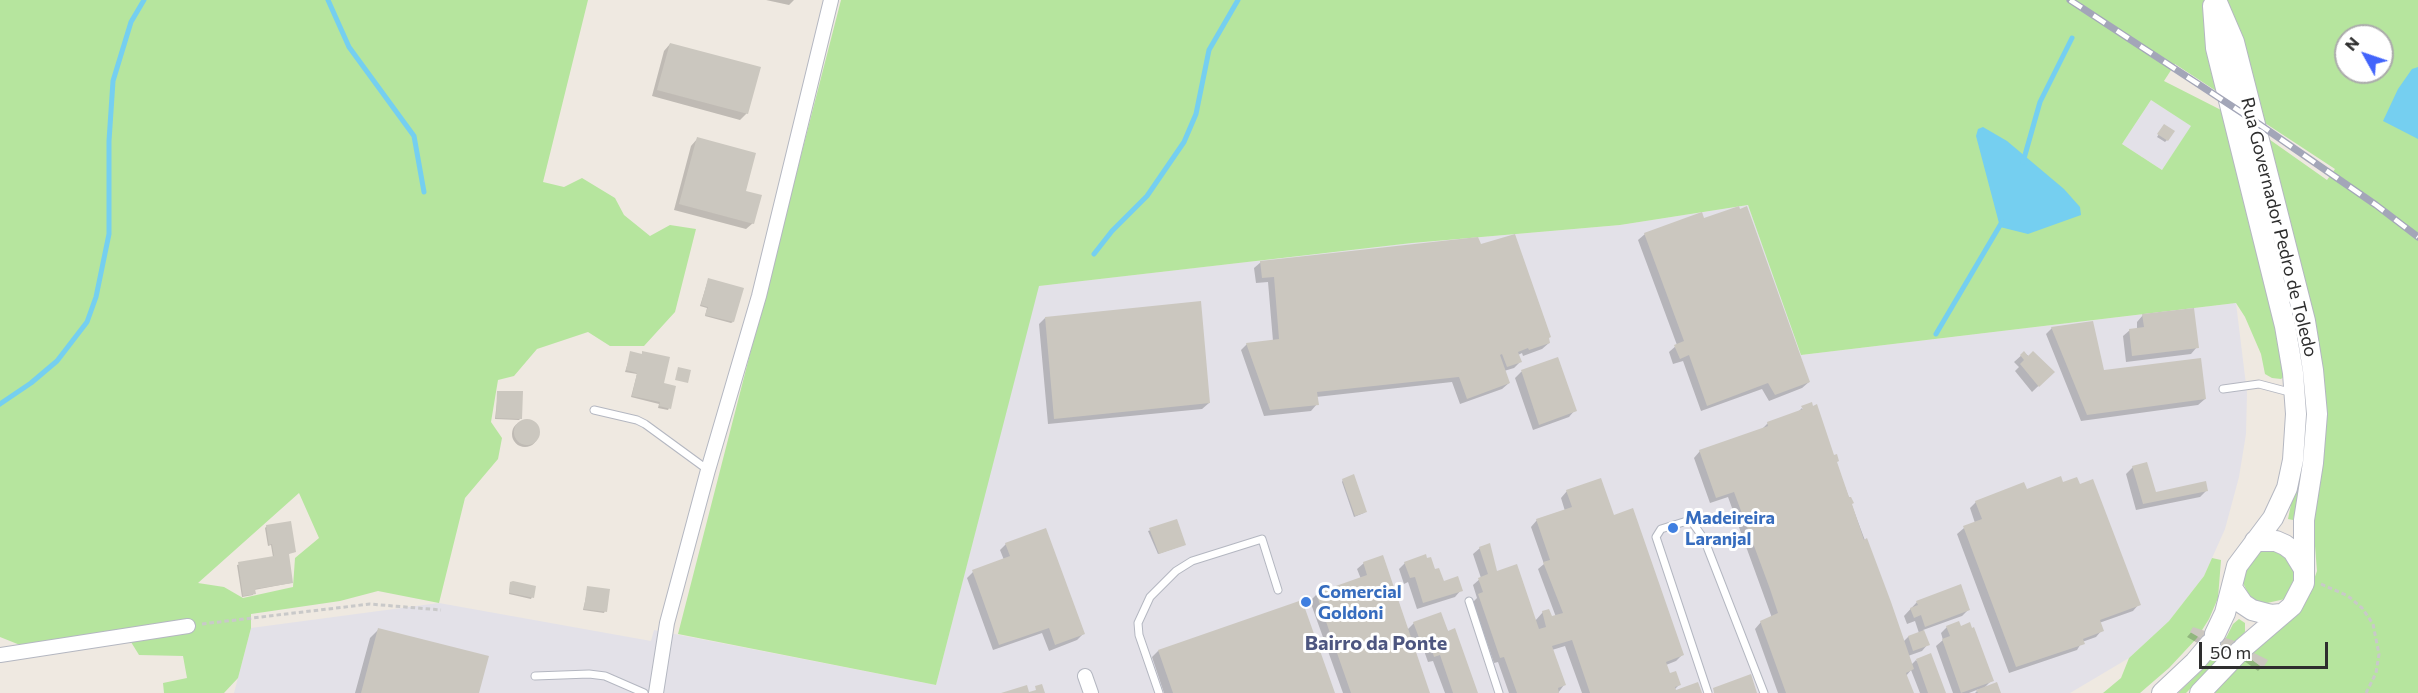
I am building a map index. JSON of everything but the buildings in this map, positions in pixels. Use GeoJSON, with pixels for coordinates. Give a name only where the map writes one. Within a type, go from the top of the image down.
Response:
{"type":"FeatureCollection","features":[{"type":"Feature","properties":{"kind":"main road","name":"Rua Governador Pedro de Toledo"},"geometry":{"type":"LineString","coordinates":[[2162,693],[2195,662],[2213,639],[2225,613],[2237,566],[2273,518],[2287,488],[2295,436],[2296,394],[2285,326],[2216,48],[2214,0]]}},
{"type":"Feature","properties":{"kind":"main road","name":"Rua Governador Pedro de Toledo"},"geometry":{"type":"LineString","coordinates":[[2200,693],[2242,650],[2292,606],[2300,594],[2306,576],[2304,520],[2313,463],[2317,414],[2305,321],[2234,42],[2214,0]]}},
{"type":"Feature","properties":{"kind":"main road"},"geometry":{"type":"LineString","coordinates":[[2255,541],[2276,541],[2285,545],[2293,551],[2304,569]]}},
{"type":"Feature","properties":{"kind":"main road"},"geometry":{"type":"LineString","coordinates":[[2232,588],[2243,604],[2252,610],[2261,614],[2281,614]]}},
{"type":"Feature","properties":{"kind":"street"},"geometry":{"type":"LineString","coordinates":[[656,693],[667,623],[708,470],[759,296],[831,0]]}},
{"type":"Feature","properties":{"kind":"street"},"geometry":{"type":"LineString","coordinates":[[0,655],[188,626]]}},
{"type":"Feature","properties":{"kind":"street"},"geometry":{"type":"LineString","coordinates":[[1085,676],[1091,693]]}},
{"type":"Feature","properties":{"kind":"lane"},"geometry":{"type":"LineString","coordinates":[[2223,389],[2259,384],[2296,394]]}},
{"type":"Feature","properties":{"kind":"lane"},"geometry":{"type":"LineString","coordinates":[[594,410],[645,424],[708,470]]}},
{"type":"Feature","properties":{"kind":"lane"},"geometry":{"type":"LineString","coordinates":[[1708,693],[1656,537],[1661,528],[1687,521],[1692,522],[1704,539],[1764,693]]}},
{"type":"Feature","properties":{"kind":"lane"},"geometry":{"type":"LineString","coordinates":[[1159,693],[1139,635],[1138,623],[1150,597],[1176,571],[1192,561],[1262,539],[1278,590]]}},
{"type":"Feature","properties":{"kind":"lane"},"geometry":{"type":"LineString","coordinates":[[1469,601],[1499,693]]}},
{"type":"Feature","properties":{"kind":"lane"},"geometry":{"type":"LineString","coordinates":[[535,676],[589,674],[605,676],[644,693]]}},
{"type":"Feature","properties":{"kind":"path"},"geometry":{"type":"LineString","coordinates":[[2338,590],[2362,608],[2373,624],[2379,654],[2376,673],[2366,693]]}},
{"type":"Feature","properties":{"kind":"path"},"geometry":{"type":"LineString","coordinates":[[188,626],[369,604],[441,610]]}},
{"type":"Feature","properties":{"kind":"shaded area"},"geometry":{"type":"Polygon","coordinates":[[[2151,100],[2192,126],[2162,170],[2122,144],[2151,100]]]}},
{"type":"Feature","properties":{"kind":"shaded area"},"geometry":{"type":"Polygon","coordinates":[[[1748,205],[1801,355],[2236,303],[2247,393],[2246,434],[2239,477],[2225,529],[2204,576],[2169,621],[2129,658],[2070,693],[234,693],[251,628],[439,603],[651,641],[654,630],[936,685],[1038,286],[1412,243],[1620,225],[1748,205]]]}},
{"type":"Feature","properties":{"kind":"green space"},"geometry":{"type":"Polygon","coordinates":[[[0,0],[588,0],[543,182],[564,187],[582,178],[615,198],[624,215],[650,236],[670,225],[696,229],[675,312],[644,346],[610,346],[588,332],[537,349],[514,376],[498,380],[491,422],[502,438],[498,459],[465,498],[439,603],[378,591],[340,601],[251,614],[251,628],[238,678],[224,693],[164,693],[163,683],[187,678],[183,656],[139,655],[131,642],[149,625],[20,645],[0,637],[0,0]],[[299,493],[198,583],[224,587],[243,598],[293,587],[295,558],[319,538],[299,493]]]}},
{"type":"Feature","properties":{"kind":"green space"},"geometry":{"type":"Polygon","coordinates":[[[841,0],[2418,0],[2418,693],[2210,693],[2307,599],[2317,571],[2313,521],[2326,414],[2323,369],[2314,319],[2266,137],[2327,180],[2335,169],[2175,64],[2164,81],[2223,111],[2287,374],[2281,379],[2265,374],[2261,354],[2245,317],[2236,303],[1801,355],[1748,205],[1620,225],[1412,243],[1039,286],[936,685],[678,634],[841,0]],[[2151,100],[2122,144],[2162,170],[2191,126],[2151,100]]]}},
{"type":"Feature","properties":{"kind":"green space"},"geometry":{"type":"Polygon","coordinates":[[[2240,119],[2246,122],[2297,323],[2306,371],[2308,437],[2293,520],[2288,519],[2300,461],[2240,119]]]}},
{"type":"Feature","properties":{"kind":"green space"},"geometry":{"type":"Polygon","coordinates":[[[2272,548],[2295,564],[2296,583],[2285,599],[2267,603],[2257,601],[2249,595],[2242,581],[2244,564],[2255,552],[2272,548]]]}},
{"type":"Feature","properties":{"kind":"green space"},"geometry":{"type":"Polygon","coordinates":[[[2212,558],[2221,560],[2218,598],[2197,638],[2169,668],[2140,693],[2103,693],[2121,678],[2129,658],[2169,621],[2204,576],[2212,558]]]}},
{"type":"Feature","properties":{"kind":"green space"},"geometry":{"type":"Polygon","coordinates":[[[2239,619],[2245,623],[2245,632],[2186,693],[2178,693],[2203,669],[2233,624],[2239,619]]]}},
{"type":"Feature","properties":{"kind":"water"},"geometry":{"type":"Polygon","coordinates":[[[2418,67],[2418,139],[2383,121],[2398,89],[2412,69],[2418,67]]]}},
{"type":"Feature","properties":{"kind":"water"},"geometry":{"type":"Polygon","coordinates":[[[1983,127],[2007,141],[2064,189],[2080,207],[2081,215],[2028,234],[2000,227],[1976,136],[1978,129],[1983,127]]]}},
{"type":"Feature","properties":{"kind":"waterway"},"geometry":{"type":"LineString","coordinates":[[0,404],[31,383],[57,361],[87,322],[96,297],[109,234],[109,141],[113,81],[131,22],[144,0]]}},
{"type":"Feature","properties":{"kind":"waterway"},"geometry":{"type":"LineString","coordinates":[[328,0],[349,47],[414,136],[424,192]]}},
{"type":"Feature","properties":{"kind":"waterway"},"geometry":{"type":"LineString","coordinates":[[1094,254],[1112,231],[1147,196],[1184,142],[1196,114],[1209,50],[1238,0]]}},
{"type":"Feature","properties":{"kind":"waterway"},"geometry":{"type":"LineString","coordinates":[[2023,162],[2040,102],[2072,38]]}},
{"type":"Feature","properties":{"kind":"waterway"},"geometry":{"type":"LineString","coordinates":[[1936,334],[2002,222]]}},
{"type":"Feature","properties":{"kind":"railway"},"geometry":{"type":"LineString","coordinates":[[2070,0],[2253,120],[2376,205],[2418,237]]}},
{"type":"Feature","properties":{"kind":"place","name":"Madeireira Laranjal"},"geometry":{"type":"Point","coordinates":[1673,528]}},
{"type":"Feature","properties":{"kind":"place","name":"Comercial Goldoni"},"geometry":{"type":"Point","coordinates":[1306,602]}},
{"type":"Feature","properties":{"kind":"district","name":"Bairro da Ponte"},"geometry":{"type":"Point","coordinates":[1376,643]}}]}
